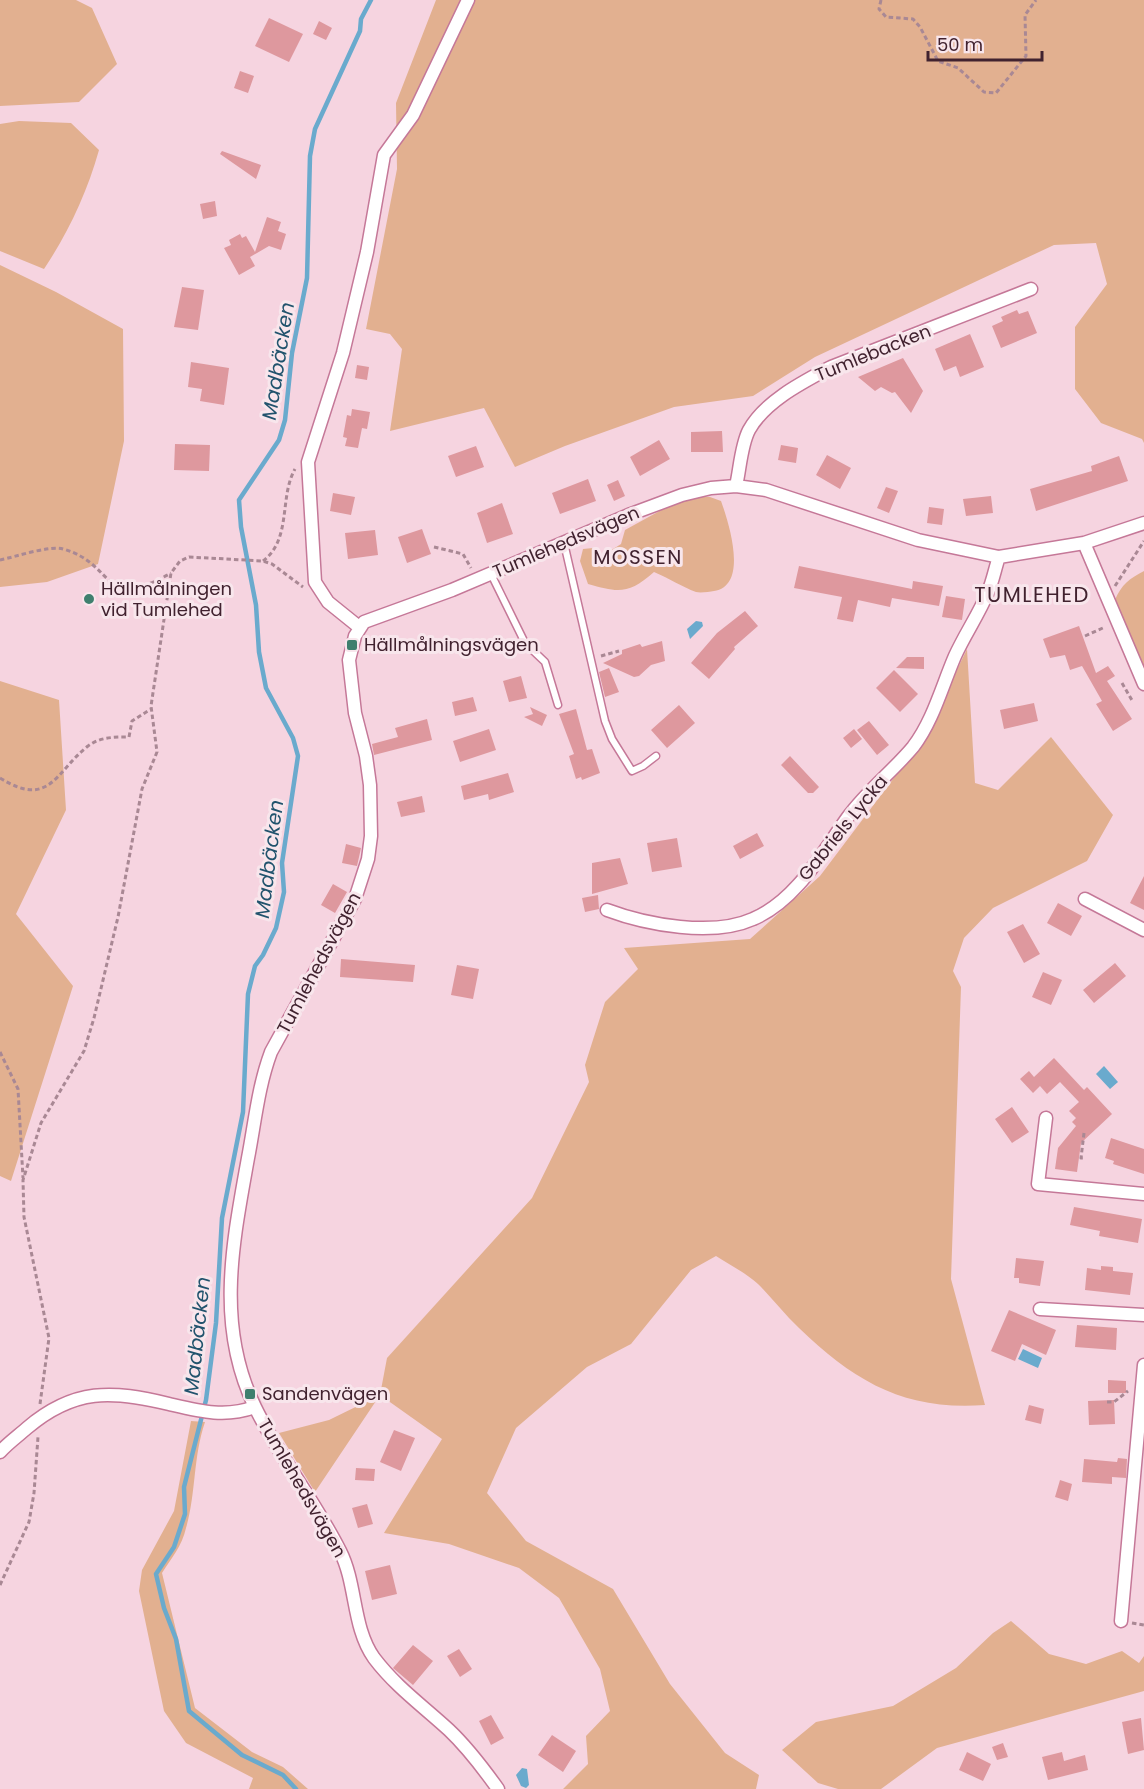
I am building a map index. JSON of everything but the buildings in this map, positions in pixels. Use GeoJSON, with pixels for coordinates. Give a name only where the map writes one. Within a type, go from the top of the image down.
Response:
{"type":"FeatureCollection","features":[{"type":"Feature","properties":{"kind":"street"},"geometry":{"type":"LineString","coordinates":[[359,627],[328,602],[315,582],[308,462],[343,353],[367,252],[384,155],[413,115],[468,0]]}},
{"type":"Feature","properties":{"kind":"street","name":"Tumlebacken"},"geometry":{"type":"LineString","coordinates":[[736,486],[748,432],[762,414],[804,381],[831,367],[1031,289]]}},
{"type":"Feature","properties":{"kind":"street","name":"Tumlehedsvägen"},"geometry":{"type":"LineString","coordinates":[[498,1789],[467,1748],[400,1690],[373,1656],[363,1636],[341,1552],[289,1468],[255,1407],[234,1338],[230,1280],[233,1236],[261,1078],[271,1052],[355,899],[368,859],[371,836],[370,785],[366,756],[355,713],[349,660],[359,627],[373,617],[419,603],[682,495],[736,486],[766,490],[918,540],[999,557],[1084,543],[1144,523]]}},
{"type":"Feature","properties":{"kind":"street"},"geometry":{"type":"LineString","coordinates":[[1084,543],[1144,684]]}},
{"type":"Feature","properties":{"kind":"street","name":"Gabriels Lycka"},"geometry":{"type":"LineString","coordinates":[[607,910],[628,918],[703,928],[730,928],[755,919],[772,908],[799,883],[822,855],[849,815],[923,732],[957,653],[988,592],[999,557]]}},
{"type":"Feature","properties":{"kind":"street"},"geometry":{"type":"LineString","coordinates":[[1085,899],[1144,930]]}},
{"type":"Feature","properties":{"kind":"street"},"geometry":{"type":"LineString","coordinates":[[1046,1118],[1038,1184],[1144,1194]]}},
{"type":"Feature","properties":{"kind":"street"},"geometry":{"type":"LineString","coordinates":[[1040,1309],[1144,1315]]}},
{"type":"Feature","properties":{"kind":"street"},"geometry":{"type":"LineString","coordinates":[[1121,1621],[1144,1365]]}},
{"type":"Feature","properties":{"kind":"street"},"geometry":{"type":"LineString","coordinates":[[0,1452],[39,1418],[68,1401],[94,1394],[130,1395],[214,1414],[232,1414],[255,1407]]}},
{"type":"Feature","properties":{"kind":"lane"},"geometry":{"type":"LineString","coordinates":[[564,543],[597,689],[612,740],[632,771],[656,756]]}},
{"type":"Feature","properties":{"kind":"lane"},"geometry":{"type":"LineString","coordinates":[[491,574],[525,643],[544,662],[558,705]]}},
{"type":"Feature","properties":{"kind":"path"},"geometry":{"type":"LineString","coordinates":[[881,0],[879,9],[886,17],[913,19],[920,27],[938,61],[958,68],[984,92],[996,93],[1026,56],[1025,15],[1036,0]]}},
{"type":"Feature","properties":{"kind":"path"},"geometry":{"type":"LineString","coordinates":[[263,561],[272,554],[280,535],[292,474],[299,462],[308,462]]}},
{"type":"Feature","properties":{"kind":"path"},"geometry":{"type":"LineString","coordinates":[[1108,601],[1134,552],[1144,541]]}},
{"type":"Feature","properties":{"kind":"path"},"geometry":{"type":"LineString","coordinates":[[435,547],[464,554],[475,580]]}},
{"type":"Feature","properties":{"kind":"path"},"geometry":{"type":"LineString","coordinates":[[0,560],[60,548],[76,554],[113,584],[128,590],[147,586],[171,573],[180,561],[189,557],[257,560],[272,564],[328,602]]}},
{"type":"Feature","properties":{"kind":"path"},"geometry":{"type":"LineString","coordinates":[[23,1180],[41,1123],[84,1051],[94,1018],[118,917],[142,789],[157,752],[151,709],[171,573]]}},
{"type":"Feature","properties":{"kind":"path"},"geometry":{"type":"LineString","coordinates":[[1085,636],[1117,622]]}},
{"type":"Feature","properties":{"kind":"path"},"geometry":{"type":"LineString","coordinates":[[598,657],[619,651]]}},
{"type":"Feature","properties":{"kind":"path"},"geometry":{"type":"LineString","coordinates":[[1122,683],[1133,702]]}},
{"type":"Feature","properties":{"kind":"path"},"geometry":{"type":"LineString","coordinates":[[0,778],[18,790],[35,790],[53,782],[89,746],[110,737],[129,737],[132,721],[151,709]]}},
{"type":"Feature","properties":{"kind":"path"},"geometry":{"type":"LineString","coordinates":[[0,1052],[18,1089],[24,1217],[49,1338],[42,1372],[34,1493],[29,1522],[0,1585]]}},
{"type":"Feature","properties":{"kind":"path"},"geometry":{"type":"LineString","coordinates":[[1084,1133],[1081,1158],[1084,1158]]}},
{"type":"Feature","properties":{"kind":"path"},"geometry":{"type":"LineString","coordinates":[[1107,1402],[1114,1402],[1120,1395],[1127,1394],[1128,1388]]}},
{"type":"Feature","properties":{"kind":"shaded area"},"geometry":{"type":"Polygon","coordinates":[[[0,0],[76,0],[92,8],[117,64],[79,102],[0,106],[0,0]]]}},
{"type":"Feature","properties":{"kind":"shaded area"},"geometry":{"type":"Polygon","coordinates":[[[436,0],[1144,0],[1144,443],[1142,439],[1101,423],[1075,389],[1075,327],[1107,284],[1096,243],[1054,245],[815,357],[753,396],[674,407],[565,446],[515,467],[484,408],[390,431],[402,349],[390,334],[366,329],[397,169],[396,103],[436,0]]]}},
{"type":"Feature","properties":{"kind":"shaded area"},"geometry":{"type":"Polygon","coordinates":[[[19,121],[71,123],[99,150],[76,212],[44,269],[0,251],[0,124],[19,121]]]}},
{"type":"Feature","properties":{"kind":"shaded area"},"geometry":{"type":"Polygon","coordinates":[[[0,265],[56,292],[123,329],[124,441],[98,564],[47,582],[0,587],[0,265]]]}},
{"type":"Feature","properties":{"kind":"shaded area"},"geometry":{"type":"Polygon","coordinates":[[[692,496],[710,497],[721,501],[734,552],[731,578],[725,587],[714,591],[696,592],[654,572],[638,584],[623,590],[588,584],[580,561],[583,549],[593,548],[602,556],[621,544],[625,530],[676,502],[692,496]]]}},
{"type":"Feature","properties":{"kind":"shaded area"},"geometry":{"type":"Polygon","coordinates":[[[1144,571],[1144,668],[1115,600],[1127,582],[1144,571]]]}},
{"type":"Feature","properties":{"kind":"shaded area"},"geometry":{"type":"Polygon","coordinates":[[[967,649],[975,783],[998,790],[1051,737],[1113,815],[1087,861],[993,908],[964,938],[953,971],[961,987],[951,1279],[985,1405],[956,1406],[906,1398],[861,1378],[820,1347],[753,1280],[716,1256],[691,1270],[631,1344],[587,1367],[516,1428],[487,1493],[526,1541],[613,1589],[670,1684],[725,1753],[759,1775],[756,1789],[563,1789],[588,1764],[586,1736],[610,1711],[600,1669],[559,1598],[519,1568],[449,1544],[384,1533],[442,1439],[380,1395],[387,1358],[532,1198],[589,1082],[585,1065],[605,1002],[638,969],[624,948],[750,939],[820,876],[924,738],[967,649]]]}},
{"type":"Feature","properties":{"kind":"shaded area"},"geometry":{"type":"Polygon","coordinates":[[[0,681],[59,700],[66,810],[16,914],[73,986],[11,1181],[0,1176],[0,681]]]}},
{"type":"Feature","properties":{"kind":"shaded area"},"geometry":{"type":"Polygon","coordinates":[[[380,1395],[315,1492],[279,1433],[329,1420],[380,1395]]]}},
{"type":"Feature","properties":{"kind":"shaded area"},"geometry":{"type":"Polygon","coordinates":[[[191,1421],[205,1422],[198,1449],[192,1502],[182,1541],[162,1573],[195,1708],[252,1752],[283,1767],[308,1789],[249,1789],[253,1778],[186,1743],[164,1711],[139,1591],[142,1570],[174,1511],[191,1421]]]}},
{"type":"Feature","properties":{"kind":"shaded area"},"geometry":{"type":"Polygon","coordinates":[[[1011,1621],[1049,1654],[1086,1664],[1122,1651],[1139,1663],[1144,1656],[1144,1691],[937,1748],[881,1789],[838,1789],[818,1783],[782,1750],[816,1722],[893,1706],[956,1668],[993,1633],[1011,1621]]]}},
{"type":"Feature","properties":{"kind":"water"},"geometry":{"type":"Polygon","coordinates":[[[696,621],[702,622],[703,626],[690,639],[687,629],[696,621]]]}},
{"type":"Feature","properties":{"kind":"water"},"geometry":{"type":"Polygon","coordinates":[[[1104,1066],[1118,1082],[1110,1089],[1096,1074],[1104,1066]]]}},
{"type":"Feature","properties":{"kind":"water"},"geometry":{"type":"Polygon","coordinates":[[[1023,1349],[1042,1358],[1038,1368],[1018,1359],[1023,1349]]]}},
{"type":"Feature","properties":{"kind":"water"},"geometry":{"type":"Polygon","coordinates":[[[522,1768],[527,1769],[529,1785],[526,1788],[521,1786],[516,1775],[522,1768]]]}},
{"type":"Feature","properties":{"kind":"waterway","name":"Madbäcken"},"geometry":{"type":"LineString","coordinates":[[296,1789],[283,1775],[242,1755],[189,1711],[176,1639],[164,1608],[156,1574],[174,1547],[185,1514],[184,1487],[206,1400],[216,1323],[222,1218],[243,1112],[248,994],[255,966],[276,928],[284,892],[282,863],[298,756],[293,738],[266,688],[259,652],[256,605],[241,527],[239,500],[279,440],[285,420],[292,353],[307,278],[310,156],[315,129],[360,31],[361,19],[371,0]]}},
{"type":"Feature","properties":{"kind":"place","name":"Hällmålningen vid Tumlehed"},"geometry":{"type":"Point","coordinates":[89,599]}},
{"type":"Feature","properties":{"kind":"place","name":"Hällmålningsvägen"},"geometry":{"type":"Point","coordinates":[352,645]}},
{"type":"Feature","properties":{"kind":"place","name":"Sandenvägen"},"geometry":{"type":"Point","coordinates":[250,1394]}},
{"type":"Feature","properties":{"kind":"district","name":"MOSSEN"},"geometry":{"type":"Point","coordinates":[638,557]}},
{"type":"Feature","properties":{"kind":"district","name":"TUMLEHED"},"geometry":{"type":"Point","coordinates":[1032,595]}}]}
